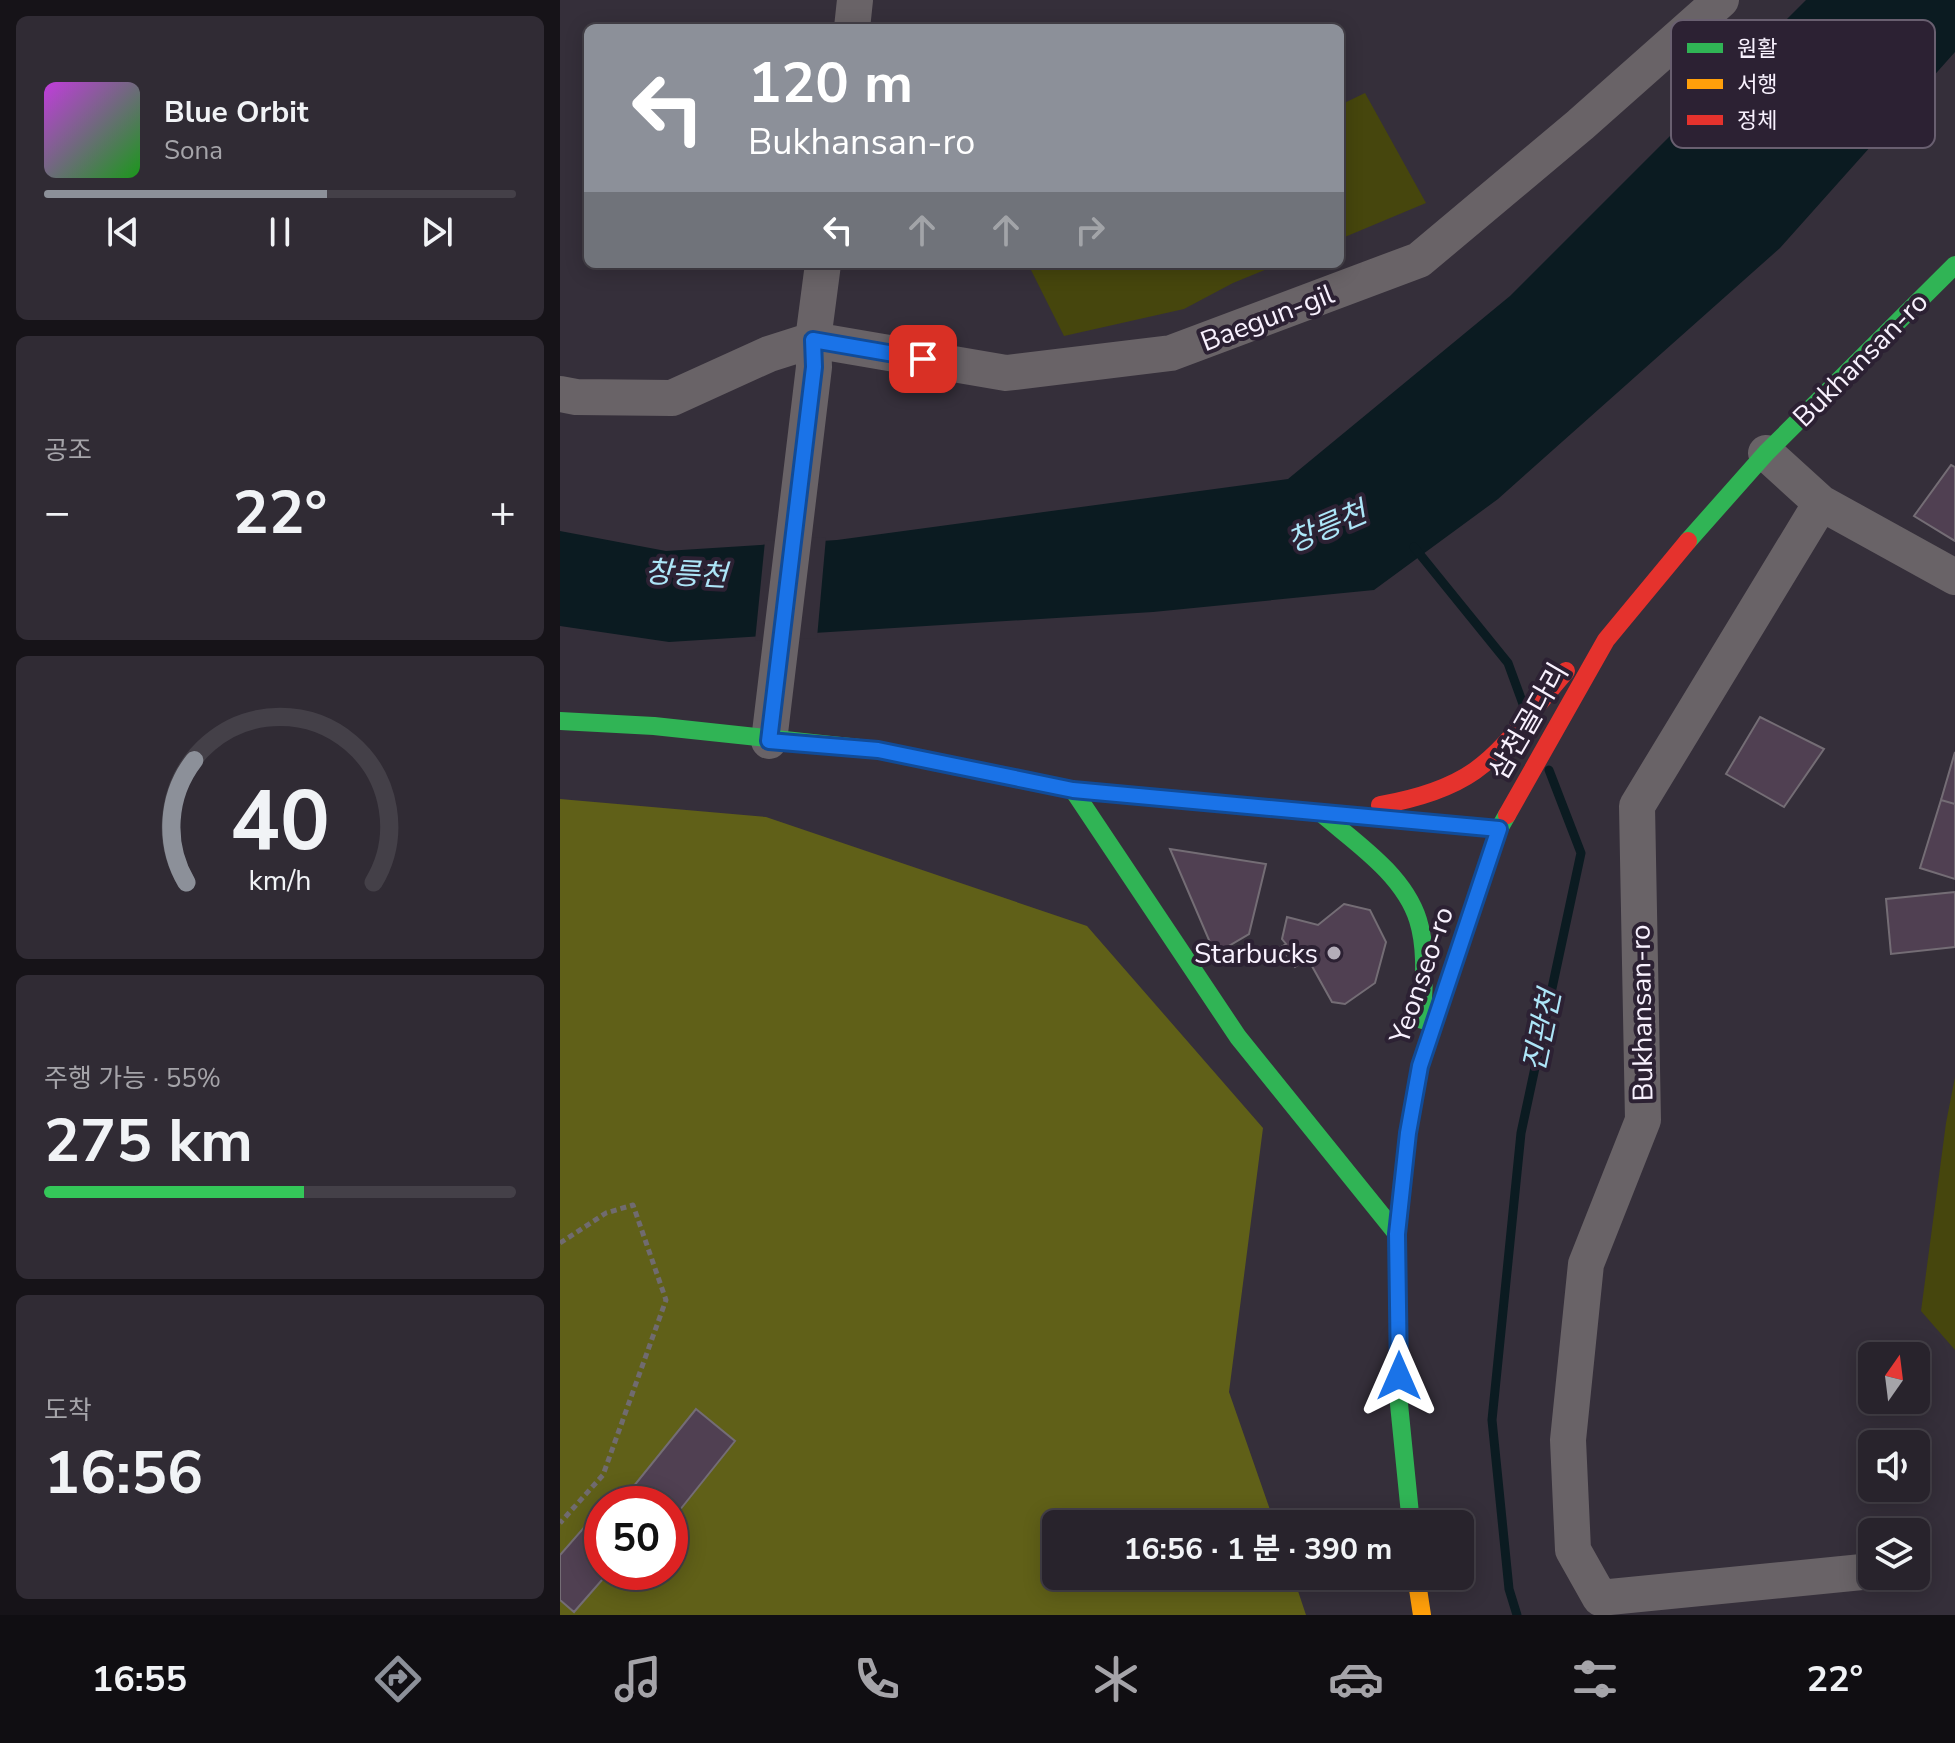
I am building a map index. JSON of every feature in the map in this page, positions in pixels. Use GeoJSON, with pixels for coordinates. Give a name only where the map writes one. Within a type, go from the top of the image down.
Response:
{"type":"FeatureCollection","features":[{"type":"Feature","properties":{"kind":"main road","name":"Bukhansan-ro"},"geometry":{"type":"LineString","coordinates":[[1606,640],[1766,453],[1955,265]]}},
{"type":"Feature","properties":{"kind":"main road"},"geometry":{"type":"LineString","coordinates":[[1322,814],[1407,801],[1456,785],[1488,764],[1567,671],[1606,640]]}},
{"type":"Feature","properties":{"kind":"main road","name":"삼천골다리"},"geometry":{"type":"LineString","coordinates":[[1499,829],[1606,640]]}},
{"type":"Feature","properties":{"kind":"main road"},"geometry":{"type":"LineString","coordinates":[[560,721],[654,726],[769,741],[878,750],[1073,790],[1499,829]]}},
{"type":"Feature","properties":{"kind":"main road"},"geometry":{"type":"LineString","coordinates":[[1073,790],[1238,1037],[1397,1234]]}},
{"type":"Feature","properties":{"kind":"main road"},"geometry":{"type":"LineString","coordinates":[[1322,814],[1396,882],[1414,909],[1420,926],[1424,983],[1420,1066]]}},
{"type":"Feature","properties":{"kind":"main road","name":"Yeonseo-ro"},"geometry":{"type":"LineString","coordinates":[[1410,1510],[1399,1404],[1397,1234],[1408,1133],[1420,1066],[1499,829]]}},
{"type":"Feature","properties":{"kind":"main road"},"geometry":{"type":"LineString","coordinates":[[1418,1590],[1422,1615]]}},
{"type":"Feature","properties":{"kind":"street"},"geometry":{"type":"LineString","coordinates":[[852,24],[855,0]]}},
{"type":"Feature","properties":{"kind":"street","name":"Baegun-gil"},"geometry":{"type":"LineString","coordinates":[[1698,20],[1721,0]]}},
{"type":"Feature","properties":{"kind":"street","name":"Baegun-gil"},"geometry":{"type":"LineString","coordinates":[[560,394],[576,397],[672,398],[769,354],[814,354],[1006,373],[1171,353],[1419,260],[1671,44]]}},
{"type":"Feature","properties":{"kind":"street"},"geometry":{"type":"LineString","coordinates":[[769,741],[823,268]]}},
{"type":"Feature","properties":{"kind":"street"},"geometry":{"type":"LineString","coordinates":[[1766,453],[1821,503],[1955,577]]}},
{"type":"Feature","properties":{"kind":"street","name":"Bukhansan-ro"},"geometry":{"type":"LineString","coordinates":[[1821,503],[1637,806],[1643,1120],[1586,1264],[1568,1440],[1573,1550],[1600,1598],[1858,1572]]}},
{"type":"Feature","properties":{"kind":"path"},"geometry":{"type":"LineString","coordinates":[[560,1243],[606,1213],[633,1205],[666,1300],[603,1475],[560,1523]]}},
{"type":"Feature","properties":{"kind":"shaded area"},"geometry":{"type":"Polygon","coordinates":[[[1365,93],[1426,203],[1344,237],[1344,103],[1365,93]]]}},
{"type":"Feature","properties":{"kind":"shaded area"},"geometry":{"type":"Polygon","coordinates":[[[1030,268],[1269,268],[1184,309],[1064,336],[1030,268]]]}},
{"type":"Feature","properties":{"kind":"shaded area"},"geometry":{"type":"Polygon","coordinates":[[[560,799],[766,817],[1087,926],[1263,1128],[1229,1392],[1270,1510],[1042,1510],[1042,1590],[1298,1590],[1306,1615],[560,1615],[560,799]]]}},
{"type":"Feature","properties":{"kind":"shaded area"},"geometry":{"type":"Polygon","coordinates":[[[1955,1077],[1955,1350],[1921,1311],[1955,1077]]]}},
{"type":"Feature","properties":{"kind":"water"},"geometry":{"type":"Polygon","coordinates":[[[1806,0],[1955,0],[1955,52],[1935,74],[1935,20],[1786,20],[1806,0]]]}},
{"type":"Feature","properties":{"kind":"water","name":"창릉천"},"geometry":{"type":"Polygon","coordinates":[[[1671,135],[1671,148],[1869,148],[1780,248],[1498,499],[1374,590],[1153,612],[669,642],[560,626],[560,531],[666,551],[837,540],[1288,479],[1510,296],[1671,135]]]}},
{"type":"Feature","properties":{"kind":"pier"},"geometry":{"type":"Polygon","coordinates":[[[826,537],[817,638],[755,641],[765,541],[826,537]]]}},
{"type":"Feature","properties":{"kind":"building"},"geometry":{"type":"Polygon","coordinates":[[[1951,465],[1955,467],[1955,541],[1914,516],[1951,465]]]}},
{"type":"Feature","properties":{"kind":"building"},"geometry":{"type":"Polygon","coordinates":[[[1760,717],[1824,749],[1784,807],[1726,774],[1760,717]]]}},
{"type":"Feature","properties":{"kind":"building"},"geometry":{"type":"Polygon","coordinates":[[[1955,752],[1955,804],[1941,800],[1955,752]]]}},
{"type":"Feature","properties":{"kind":"building"},"geometry":{"type":"Polygon","coordinates":[[[1941,800],[1955,804],[1955,879],[1920,868],[1941,800]]]}},
{"type":"Feature","properties":{"kind":"building"},"geometry":{"type":"Polygon","coordinates":[[[1170,849],[1266,864],[1249,934],[1215,954],[1170,849]]]}},
{"type":"Feature","properties":{"kind":"building"},"geometry":{"type":"Polygon","coordinates":[[[1955,892],[1955,947],[1891,954],[1886,899],[1955,892]]]}},
{"type":"Feature","properties":{"kind":"building","name":"Starbucks"},"geometry":{"type":"Polygon","coordinates":[[[1344,904],[1370,910],[1386,942],[1375,983],[1345,1004],[1332,1002],[1308,959],[1295,967],[1281,947],[1286,944],[1282,939],[1287,917],[1318,925],[1344,904]]]}},
{"type":"Feature","properties":{"kind":"building"},"geometry":{"type":"Polygon","coordinates":[[[696,1409],[735,1441],[688,1500],[688,1486],[634,1486],[696,1409]]]}},
{"type":"Feature","properties":{"kind":"building"},"geometry":{"type":"Polygon","coordinates":[[[584,1528],[584,1590],[593,1590],[574,1612],[560,1600],[560,1555],[584,1528]]]}},
{"type":"Feature","properties":{"kind":"waterway","name":"진관천"},"geometry":{"type":"LineString","coordinates":[[1414,547],[1508,663],[1523,704]]}},
{"type":"Feature","properties":{"kind":"waterway","name":"진관천"},"geometry":{"type":"LineString","coordinates":[[1517,1615],[1509,1589],[1492,1420],[1521,1133],[1581,853],[1549,770]]}},
{"type":"Feature","properties":{"kind":"traffic: fast"},"geometry":{"type":"LineString","coordinates":[[1688,541],[1766,453],[1955,265]]}},
{"type":"Feature","properties":{"kind":"traffic: fast"},"geometry":{"type":"LineString","coordinates":[[560,721],[654,726],[878,750],[975,770]]}},
{"type":"Feature","properties":{"kind":"traffic: fast"},"geometry":{"type":"LineString","coordinates":[[1073,790],[1238,1037],[1397,1234]]}},
{"type":"Feature","properties":{"kind":"traffic: fast"},"geometry":{"type":"LineString","coordinates":[[1322,814],[1378,861],[1411,904],[1423,945],[1422,1020]]}},
{"type":"Feature","properties":{"kind":"traffic: fast"},"geometry":{"type":"LineString","coordinates":[[1410,1510],[1399,1404],[1397,1234],[1408,1133],[1420,1066],[1499,829],[1507,815]]}},
{"type":"Feature","properties":{"kind":"traffic: slow"},"geometry":{"type":"LineString","coordinates":[[1418,1590],[1422,1615]]}},
{"type":"Feature","properties":{"kind":"traffic: jam"},"geometry":{"type":"LineString","coordinates":[[1507,815],[1606,640],[1688,541]]}},
{"type":"Feature","properties":{"kind":"traffic: jam"},"geometry":{"type":"LineString","coordinates":[[1380,805],[1417,797],[1469,775],[1506,742],[1566,671]]}},
{"type":"Feature","properties":{"kind":"traffic: jam"},"geometry":{"type":"LineString","coordinates":[[975,770],[1073,790],[1499,829]]}},
{"type":"Feature","properties":{"kind":"place","name":"Starbucks"},"geometry":{"type":"Point","coordinates":[1334,953]}},
{"type":"Feature","properties":{"kind":"route"},"geometry":{"type":"LineString","coordinates":[[923,359],[813,340],[814,367],[769,741],[878,750],[1073,790],[1499,829],[1420,1066],[1408,1133],[1397,1234],[1399,1376]]}}]}
